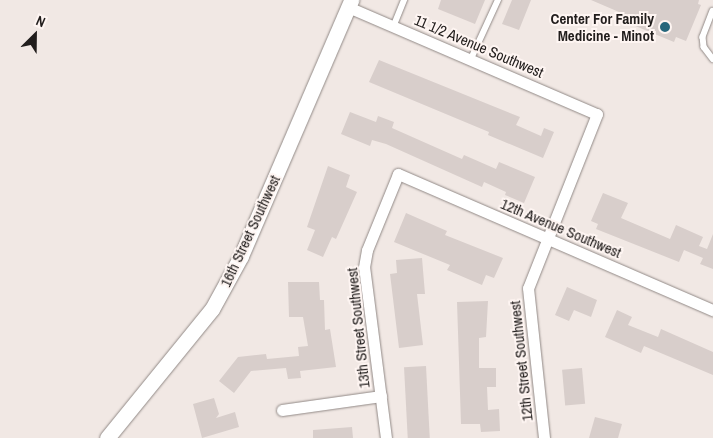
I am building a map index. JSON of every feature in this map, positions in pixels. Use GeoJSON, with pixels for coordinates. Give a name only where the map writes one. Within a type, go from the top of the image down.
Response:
{"type":"FeatureCollection","features":[{"type":"Feature","properties":{"kind":"main road","name":"16th Street Southwest"},"geometry":{"type":"LineString","coordinates":[[107,438],[212,309],[248,239],[350,4]]}},
{"type":"Feature","properties":{"kind":"street","name":"11 1/2 Avenue Southwest"},"geometry":{"type":"LineString","coordinates":[[350,4],[597,114]]}},
{"type":"Feature","properties":{"kind":"street","name":"12th Street Southwest"},"geometry":{"type":"LineString","coordinates":[[544,438],[528,288],[597,114]]}},
{"type":"Feature","properties":{"kind":"street","name":"12th Avenue Southwest"},"geometry":{"type":"LineString","coordinates":[[398,174],[713,310]]}},
{"type":"Feature","properties":{"kind":"street","name":"13th Street Southwest"},"geometry":{"type":"LineString","coordinates":[[386,438],[364,266],[367,250],[398,174]]}},
{"type":"Feature","properties":{"kind":"street","name":"13th Street Southwest"},"geometry":{"type":"LineString","coordinates":[[282,410],[381,396]]}},
{"type":"Feature","properties":{"kind":"lane"},"geometry":{"type":"LineString","coordinates":[[394,25],[404,0]]}},
{"type":"Feature","properties":{"kind":"lane"},"geometry":{"type":"LineString","coordinates":[[471,59],[498,0]]}},
{"type":"Feature","properties":{"kind":"lane"},"geometry":{"type":"LineString","coordinates":[[713,11],[704,37],[704,47],[713,59]]}},
{"type":"Feature","properties":{"kind":"building"},"geometry":{"type":"Polygon","coordinates":[[[441,0],[485,0],[475,24],[438,9],[441,0]]]}},
{"type":"Feature","properties":{"kind":"building"},"geometry":{"type":"Polygon","coordinates":[[[512,0],[531,0],[519,30],[502,24],[512,0]]]}},
{"type":"Feature","properties":{"kind":"building","name":"Center For Family Medicine - Minot"},"geometry":{"type":"Polygon","coordinates":[[[591,0],[699,0],[698,4],[701,5],[686,41],[676,37],[674,42],[616,18],[619,12],[591,0]]]}},
{"type":"Feature","properties":{"kind":"building"},"geometry":{"type":"Polygon","coordinates":[[[379,60],[520,117],[516,125],[541,136],[544,128],[554,132],[543,158],[488,135],[489,132],[369,82],[379,60]]]}},
{"type":"Feature","properties":{"kind":"building"},"geometry":{"type":"Polygon","coordinates":[[[350,112],[376,122],[378,116],[394,122],[392,128],[462,159],[464,155],[496,169],[499,162],[535,177],[524,203],[505,195],[506,192],[484,182],[482,187],[386,144],[372,140],[370,146],[341,134],[350,112]]]}},
{"type":"Feature","properties":{"kind":"building"},"geometry":{"type":"Polygon","coordinates":[[[328,166],[350,175],[346,187],[357,192],[336,239],[332,237],[323,257],[307,250],[315,230],[307,227],[328,166]]]}},
{"type":"Feature","properties":{"kind":"building"},"geometry":{"type":"Polygon","coordinates":[[[603,193],[628,203],[621,218],[670,239],[676,225],[703,237],[699,246],[707,249],[713,234],[713,269],[700,264],[703,258],[684,250],[679,262],[596,229],[598,224],[591,221],[603,193]]]}},
{"type":"Feature","properties":{"kind":"building"},"geometry":{"type":"Polygon","coordinates":[[[406,213],[447,231],[445,235],[503,258],[494,278],[486,275],[482,285],[447,270],[450,265],[394,242],[406,213]]]}},
{"type":"Feature","properties":{"kind":"building"},"geometry":{"type":"Polygon","coordinates":[[[422,258],[425,294],[417,294],[423,345],[399,348],[390,274],[397,273],[396,260],[422,258]]]}},
{"type":"Feature","properties":{"kind":"building"},"geometry":{"type":"Polygon","coordinates":[[[288,282],[319,282],[320,300],[324,300],[325,330],[330,329],[336,367],[300,371],[301,378],[288,379],[286,368],[251,371],[234,393],[219,381],[238,357],[266,354],[267,359],[299,356],[298,347],[308,346],[303,317],[289,317],[288,282]]]}},
{"type":"Feature","properties":{"kind":"building"},"geometry":{"type":"Polygon","coordinates":[[[567,287],[597,300],[591,317],[574,310],[569,321],[555,315],[567,287]]]}},
{"type":"Feature","properties":{"kind":"building"},"geometry":{"type":"Polygon","coordinates":[[[488,301],[486,337],[479,338],[479,368],[496,368],[496,387],[487,387],[488,410],[499,409],[500,431],[481,432],[480,424],[461,424],[457,302],[488,301]]]}},
{"type":"Feature","properties":{"kind":"building"},"geometry":{"type":"Polygon","coordinates":[[[617,310],[632,317],[628,325],[658,337],[661,329],[713,352],[713,375],[644,346],[641,353],[605,337],[617,310]]]}},
{"type":"Feature","properties":{"kind":"building"},"geometry":{"type":"Polygon","coordinates":[[[426,366],[430,438],[408,438],[404,367],[426,366]]]}},
{"type":"Feature","properties":{"kind":"building"},"geometry":{"type":"Polygon","coordinates":[[[582,368],[585,404],[565,406],[562,370],[582,368]]]}},
{"type":"Feature","properties":{"kind":"building"},"geometry":{"type":"Polygon","coordinates":[[[214,398],[219,414],[216,418],[235,412],[239,427],[202,438],[193,404],[214,398]]]}},
{"type":"Feature","properties":{"kind":"building"},"geometry":{"type":"Polygon","coordinates":[[[595,417],[622,424],[618,438],[589,438],[595,417]]]}},
{"type":"Feature","properties":{"kind":"building"},"geometry":{"type":"Polygon","coordinates":[[[352,427],[353,438],[313,438],[313,430],[352,427]]]}},
{"type":"Feature","properties":{"kind":"place","name":"Center For Family Medicine - Minot"},"geometry":{"type":"Point","coordinates":[665,27]}}]}
